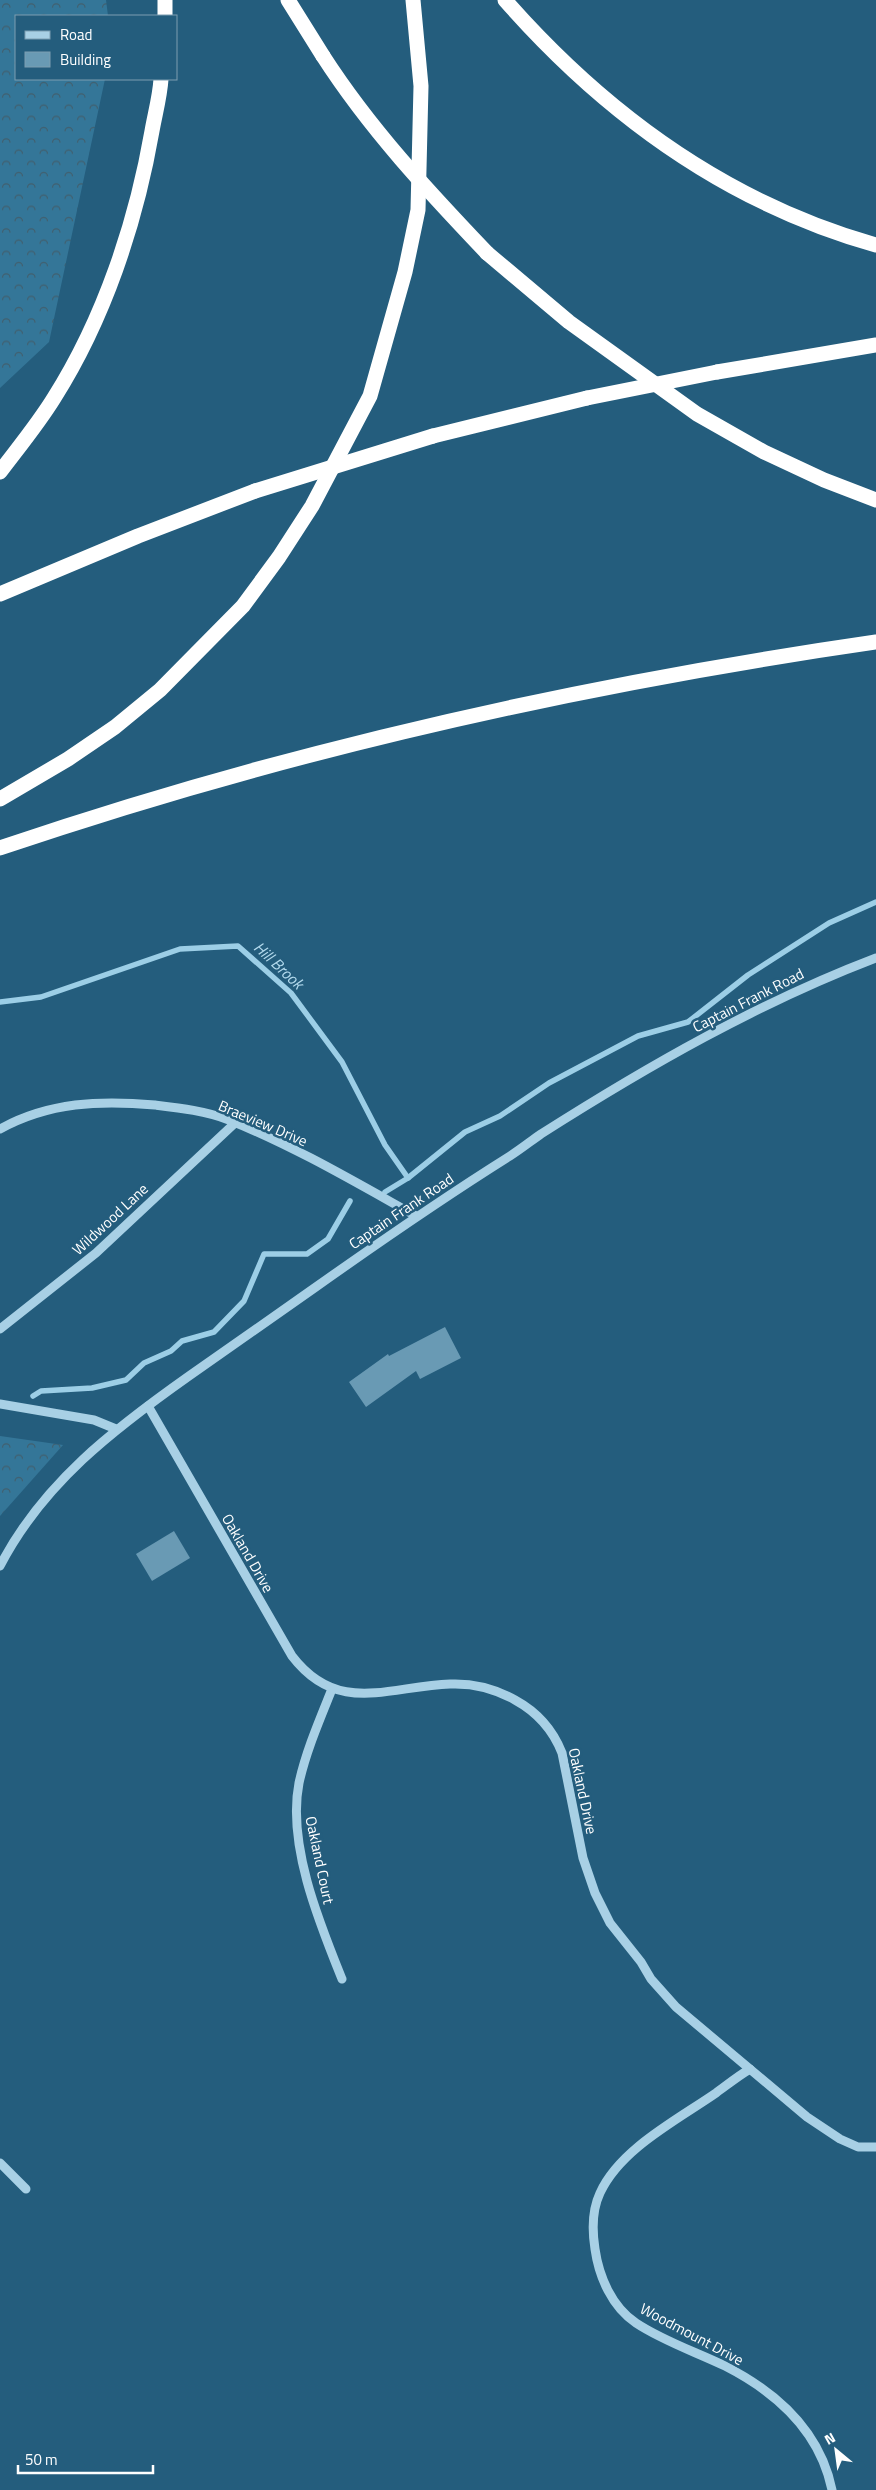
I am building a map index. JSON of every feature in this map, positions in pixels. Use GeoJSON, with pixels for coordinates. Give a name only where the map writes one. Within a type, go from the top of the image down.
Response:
{"type":"FeatureCollection","features":[{"type":"Feature","properties":{"kind":"highway"},"geometry":{"type":"LineString","coordinates":[[165,0],[165,15]]}},
{"type":"Feature","properties":{"kind":"highway"},"geometry":{"type":"LineString","coordinates":[[288,0],[346,92],[406,168],[487,253],[569,322],[697,414],[764,452],[824,480],[876,500]]}},
{"type":"Feature","properties":{"kind":"highway"},"geometry":{"type":"LineString","coordinates":[[0,799],[68,759],[115,727],[160,690],[243,606],[279,557],[312,506],[370,396],[405,272],[418,210],[421,86],[413,0]]}},
{"type":"Feature","properties":{"kind":"highway"},"geometry":{"type":"LineString","coordinates":[[505,0],[575,75],[662,144],[709,174],[757,200],[808,222],[876,246]]}},
{"type":"Feature","properties":{"kind":"highway"},"geometry":{"type":"LineString","coordinates":[[0,472],[54,398],[85,340],[112,278],[133,215],[149,149],[161,80]]}},
{"type":"Feature","properties":{"kind":"highway"},"geometry":{"type":"LineString","coordinates":[[0,594],[138,536],[255,491],[433,436],[587,398],[716,372],[876,345]]}},
{"type":"Feature","properties":{"kind":"highway"},"geometry":{"type":"LineString","coordinates":[[0,848],[225,778],[351,744],[480,713],[610,685],[743,661],[876,642]]}},
{"type":"Feature","properties":{"kind":"street","name":"Captain Frank Road"},"geometry":{"type":"LineString","coordinates":[[0,1566],[10,1546],[44,1498],[82,1459],[116,1429],[235,1342],[416,1216],[538,1136],[686,1048],[813,982],[876,958]]}},
{"type":"Feature","properties":{"kind":"street","name":"Braeview Drive"},"geometry":{"type":"LineString","coordinates":[[0,1130],[22,1117],[49,1109],[101,1102],[186,1108],[235,1123],[317,1162],[416,1216]]}},
{"type":"Feature","properties":{"kind":"street","name":"Wildwood Lane"},"geometry":{"type":"LineString","coordinates":[[0,1329],[96,1253],[235,1123]]}},
{"type":"Feature","properties":{"kind":"street"},"geometry":{"type":"LineString","coordinates":[[0,1404],[94,1420],[116,1429]]}},
{"type":"Feature","properties":{"kind":"street","name":"Oakland Drive"},"geometry":{"type":"LineString","coordinates":[[148,1406],[292,1656],[303,1670],[332,1689],[369,1694],[448,1684],[481,1686],[497,1690],[525,1705],[536,1714],[556,1738],[562,1753],[584,1858],[595,1893],[610,1923],[641,1962],[651,1979],[676,2007],[823,2129],[858,2147],[876,2147]]}},
{"type":"Feature","properties":{"kind":"street","name":"Oakland Court"},"geometry":{"type":"LineString","coordinates":[[332,1689],[302,1768],[296,1815],[297,1831],[308,1879],[326,1940],[342,1979]]}},
{"type":"Feature","properties":{"kind":"street","name":"Woodmount Drive"},"geometry":{"type":"LineString","coordinates":[[750,2069],[662,2129],[614,2169],[599,2194],[594,2209],[593,2225],[596,2257],[606,2287],[614,2299],[636,2323],[726,2366],[781,2401],[807,2431],[817,2448],[832,2490]]}},
{"type":"Feature","properties":{"kind":"street"},"geometry":{"type":"LineString","coordinates":[[0,2163],[26,2190]]}},
{"type":"Feature","properties":{"kind":"green space"},"geometry":{"type":"Polygon","coordinates":[[[0,0],[106,0],[108,15],[15,15],[15,80],[105,80],[49,342],[0,388],[0,0]]]}},
{"type":"Feature","properties":{"kind":"green space"},"geometry":{"type":"Polygon","coordinates":[[[0,1436],[63,1445],[0,1516],[0,1436]]]}},
{"type":"Feature","properties":{"kind":"building"},"geometry":{"type":"Polygon","coordinates":[[[445,1327],[461,1358],[420,1379],[416,1371],[366,1407],[349,1382],[388,1354],[389,1356],[445,1327]]]}},
{"type":"Feature","properties":{"kind":"building"},"geometry":{"type":"Polygon","coordinates":[[[174,1531],[190,1558],[152,1581],[136,1554],[174,1531]]]}},
{"type":"Feature","properties":{"kind":"waterway"},"geometry":{"type":"LineString","coordinates":[[385,1192],[408,1178],[465,1132],[500,1116],[549,1083],[638,1036],[688,1022],[748,975],[829,923],[876,902]]}},
{"type":"Feature","properties":{"kind":"waterway","name":"Hill Brook"},"geometry":{"type":"LineString","coordinates":[[0,1002],[41,997],[180,949],[238,946],[291,993],[342,1062],[385,1145],[408,1178]]}},
{"type":"Feature","properties":{"kind":"waterway"},"geometry":{"type":"LineString","coordinates":[[33,1396],[41,1391],[92,1388],[126,1380],[144,1363],[171,1351],[182,1341],[214,1332],[244,1301],[264,1254],[307,1254],[328,1239],[350,1201]]}}]}
